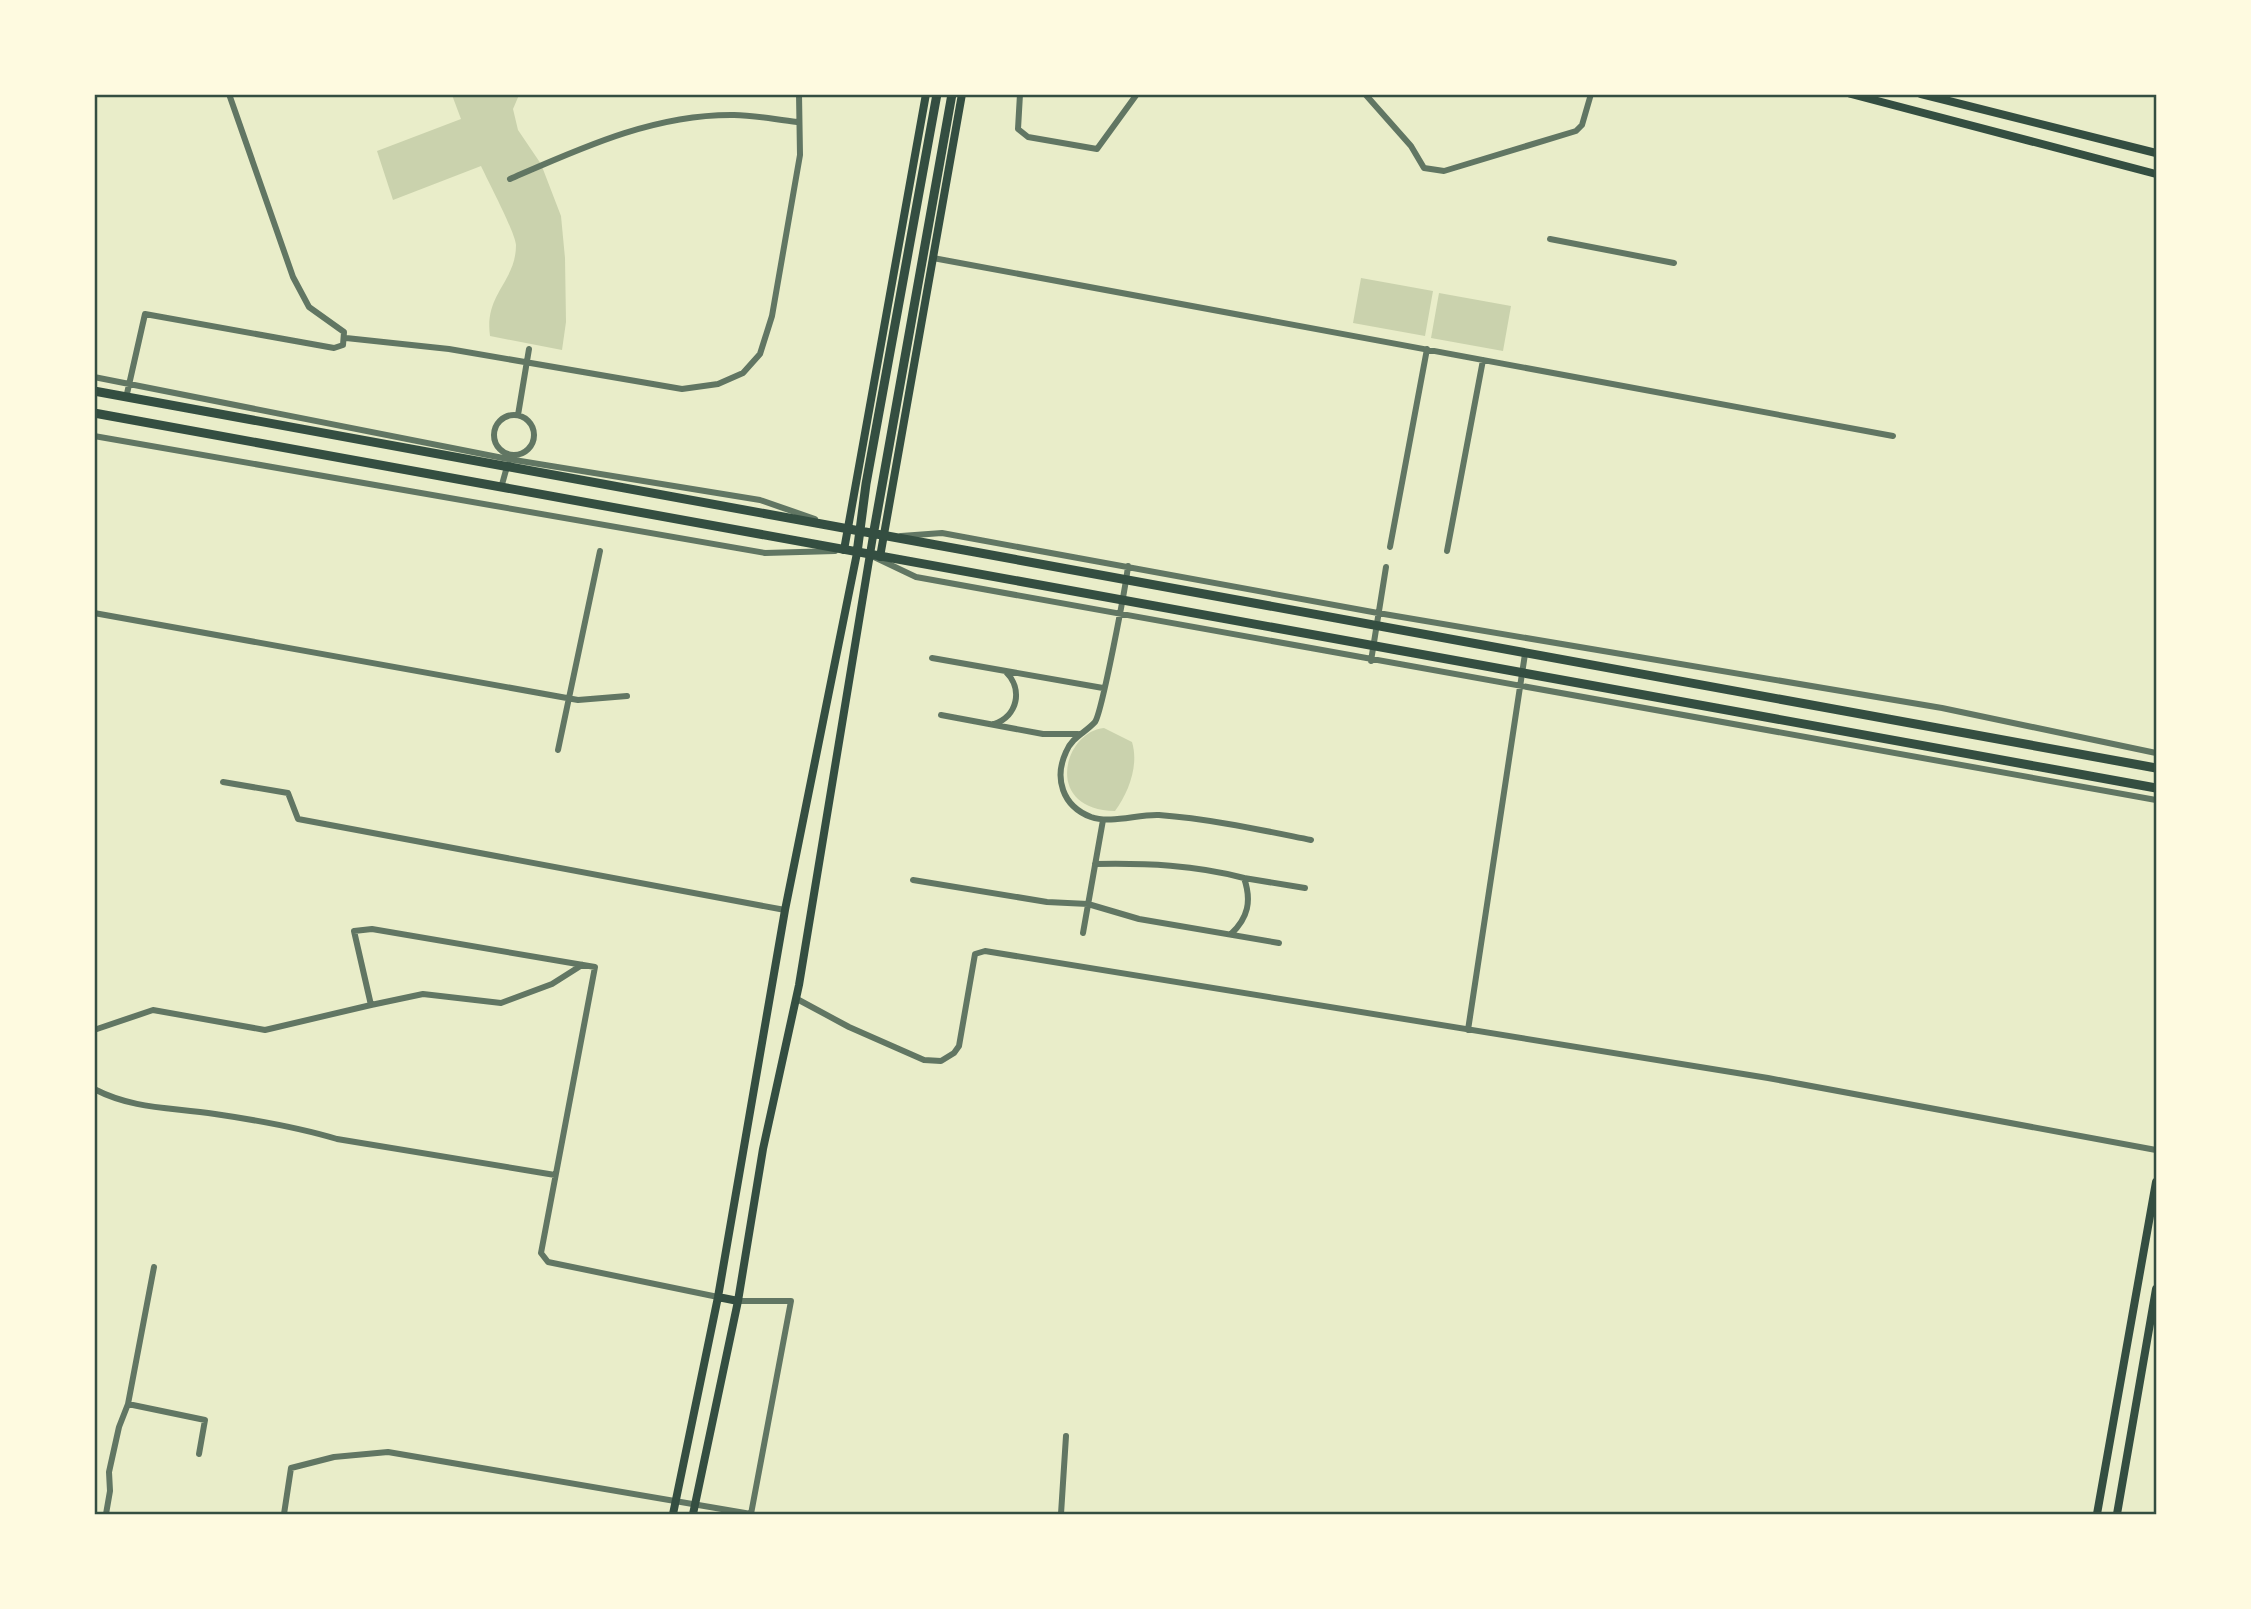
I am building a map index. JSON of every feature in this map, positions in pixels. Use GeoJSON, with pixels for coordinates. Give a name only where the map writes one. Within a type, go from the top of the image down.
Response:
{"type":"FeatureCollection","features":[{"type":"Feature","properties":{"kind":"main road"},"geometry":{"type":"LineString","coordinates":[[844,550],[926,94]]}},
{"type":"Feature","properties":{"kind":"main road"},"geometry":{"type":"LineString","coordinates":[[673,1514],[718,1297],[785,910],[857,553],[866,484],[937,94]]}},
{"type":"Feature","properties":{"kind":"main road"},"geometry":{"type":"LineString","coordinates":[[694,1510],[737,1301],[764,1149],[797,999],[869,555],[953,94]]}},
{"type":"Feature","properties":{"kind":"main road"},"geometry":{"type":"LineString","coordinates":[[880,557],[962,94]]}},
{"type":"Feature","properties":{"kind":"main road"},"geometry":{"type":"LineString","coordinates":[[1851,94],[2157,174]]}},
{"type":"Feature","properties":{"kind":"main road"},"geometry":{"type":"LineString","coordinates":[[1921,94],[2157,153]]}},
{"type":"Feature","properties":{"kind":"main road"},"geometry":{"type":"LineString","coordinates":[[94,391],[508,461],[873,536],[2157,768]]}},
{"type":"Feature","properties":{"kind":"main road"},"geometry":{"type":"LineString","coordinates":[[94,413],[2157,788]]}},
{"type":"Feature","properties":{"kind":"main road"},"geometry":{"type":"LineString","coordinates":[[2097,1514],[2157,1182]]}},
{"type":"Feature","properties":{"kind":"main road"},"geometry":{"type":"LineString","coordinates":[[2117,1514],[2157,1289]]}},
{"type":"Feature","properties":{"kind":"main road"},"geometry":{"type":"LineString","coordinates":[[718,1297],[737,1301]]}},
{"type":"Feature","properties":{"kind":"street"},"geometry":{"type":"LineString","coordinates":[[126,398],[145,314],[334,348],[343,345],[344,332],[309,307],[293,277],[229,94]]}},
{"type":"Feature","properties":{"kind":"street"},"geometry":{"type":"LineString","coordinates":[[345,338],[399,342],[682,389],[718,384],[743,373],[760,354],[772,316],[800,155],[797,122],[799,94]]}},
{"type":"Feature","properties":{"kind":"street"},"geometry":{"type":"LineString","coordinates":[[1020,94],[1018,130],[1028,137],[1097,149],[1137,94]]}},
{"type":"Feature","properties":{"kind":"street"},"geometry":{"type":"LineString","coordinates":[[1365,94],[1411,146],[1424,168],[1444,171],[1576,131],[1582,125],[1591,94]]}},
{"type":"Feature","properties":{"kind":"street"},"geometry":{"type":"LineString","coordinates":[[510,180],[597,141],[670,121],[734,115],[797,122]]}},
{"type":"Feature","properties":{"kind":"street"},"geometry":{"type":"LineString","coordinates":[[1550,239],[1674,263]]}},
{"type":"Feature","properties":{"kind":"street"},"geometry":{"type":"LineString","coordinates":[[933,258],[1893,436]]}},
{"type":"Feature","properties":{"kind":"street"},"geometry":{"type":"LineString","coordinates":[[518,415],[529,349]]}},
{"type":"Feature","properties":{"kind":"street"},"geometry":{"type":"LineString","coordinates":[[1390,547],[1427,349]]}},
{"type":"Feature","properties":{"kind":"street"},"geometry":{"type":"LineString","coordinates":[[1447,551],[1483,360]]}},
{"type":"Feature","properties":{"kind":"street"},"geometry":{"type":"LineString","coordinates":[[94,377],[508,461],[760,499],[847,531]]}},
{"type":"Feature","properties":{"kind":"street"},"geometry":{"type":"LineString","coordinates":[[502,488],[508,461],[497,446],[494,431],[503,418],[518,415],[531,424],[534,439],[525,452],[508,461]]}},
{"type":"Feature","properties":{"kind":"street"},"geometry":{"type":"LineString","coordinates":[[94,436],[765,553],[844,550]]}},
{"type":"Feature","properties":{"kind":"street"},"geometry":{"type":"LineString","coordinates":[[883,537],[942,533],[1378,612],[1942,708],[2157,753]]}},
{"type":"Feature","properties":{"kind":"street"},"geometry":{"type":"LineString","coordinates":[[558,750],[600,551]]}},
{"type":"Feature","properties":{"kind":"street"},"geometry":{"type":"LineString","coordinates":[[869,555],[916,577],[1521,688],[2157,800]]}},
{"type":"Feature","properties":{"kind":"street"},"geometry":{"type":"LineString","coordinates":[[1128,566],[1094,722],[1078,734],[1066,751],[1060,771],[1061,790],[1082,813],[1103,820],[1155,815],[1206,819],[1311,840]]}},
{"type":"Feature","properties":{"kind":"street"},"geometry":{"type":"LineString","coordinates":[[1371,661],[1386,568]]}},
{"type":"Feature","properties":{"kind":"street"},"geometry":{"type":"LineString","coordinates":[[94,613],[569,698],[627,696]]}},
{"type":"Feature","properties":{"kind":"street"},"geometry":{"type":"LineString","coordinates":[[1468,1030],[1525,654]]}},
{"type":"Feature","properties":{"kind":"street"},"geometry":{"type":"LineString","coordinates":[[932,658],[1103,688]]}},
{"type":"Feature","properties":{"kind":"street"},"geometry":{"type":"LineString","coordinates":[[990,725],[1009,716],[1017,698],[1016,687],[1005,670]]}},
{"type":"Feature","properties":{"kind":"street"},"geometry":{"type":"LineString","coordinates":[[941,715],[1043,734],[1078,734]]}},
{"type":"Feature","properties":{"kind":"street"},"geometry":{"type":"LineString","coordinates":[[223,782],[288,793],[298,819],[785,910]]}},
{"type":"Feature","properties":{"kind":"street"},"geometry":{"type":"LineString","coordinates":[[1083,933],[1103,820]]}},
{"type":"Feature","properties":{"kind":"street"},"geometry":{"type":"LineString","coordinates":[[1095,864],[1140,863],[1208,868],[1244,878],[1305,888]]}},
{"type":"Feature","properties":{"kind":"street"},"geometry":{"type":"LineString","coordinates":[[1231,934],[1246,915],[1249,903],[1244,878]]}},
{"type":"Feature","properties":{"kind":"street"},"geometry":{"type":"LineString","coordinates":[[913,880],[1047,902],[1088,904],[1139,919],[1279,943]]}},
{"type":"Feature","properties":{"kind":"street"},"geometry":{"type":"LineString","coordinates":[[370,1004],[354,931],[372,929],[595,967],[541,1253],[548,1262],[718,1297]]}},
{"type":"Feature","properties":{"kind":"street"},"geometry":{"type":"LineString","coordinates":[[797,999],[849,1027],[924,1060],[940,1061],[954,1053],[959,1046],[975,954],[985,951],[1768,1078],[2157,1150]]}},
{"type":"Feature","properties":{"kind":"street"},"geometry":{"type":"LineString","coordinates":[[94,1030],[153,1010],[265,1030],[423,994],[501,1003],[552,984],[582,965]]}},
{"type":"Feature","properties":{"kind":"street"},"geometry":{"type":"LineString","coordinates":[[94,1089],[118,1102],[213,1113],[311,1131],[337,1139],[555,1175]]}},
{"type":"Feature","properties":{"kind":"street"},"geometry":{"type":"LineString","coordinates":[[106,1514],[110,1490],[109,1472],[119,1427],[128,1404],[154,1267]]}},
{"type":"Feature","properties":{"kind":"street"},"geometry":{"type":"LineString","coordinates":[[284,1514],[291,1468],[334,1457],[388,1452],[675,1502],[694,1510],[751,1514],[791,1301],[737,1301]]}},
{"type":"Feature","properties":{"kind":"street"},"geometry":{"type":"LineString","coordinates":[[128,1404],[205,1420],[199,1454]]}},
{"type":"Feature","properties":{"kind":"street"},"geometry":{"type":"LineString","coordinates":[[1061,1514],[1066,1436]]}},
{"type":"Feature","properties":{"kind":"green space"},"geometry":{"type":"Polygon","coordinates":[[[452,95],[519,95],[513,109],[518,130],[541,164],[561,216],[566,322],[562,350],[490,336],[492,309],[511,269],[516,245],[481,166],[393,200],[377,151],[461,119],[452,95]]]}},
{"type":"Feature","properties":{"kind":"green space"},"geometry":{"type":"Polygon","coordinates":[[[1361,278],[1433,291],[1425,336],[1353,323],[1361,278]]]}},
{"type":"Feature","properties":{"kind":"green space"},"geometry":{"type":"Polygon","coordinates":[[[1439,293],[1511,306],[1503,351],[1431,338],[1439,293]]]}},
{"type":"Feature","properties":{"kind":"green space"},"geometry":{"type":"Polygon","coordinates":[[[1104,728],[1132,742],[1134,751],[1131,778],[1115,811],[1092,807],[1077,798],[1069,785],[1067,771],[1070,756],[1078,743],[1090,733],[1104,728]]]}}]}
